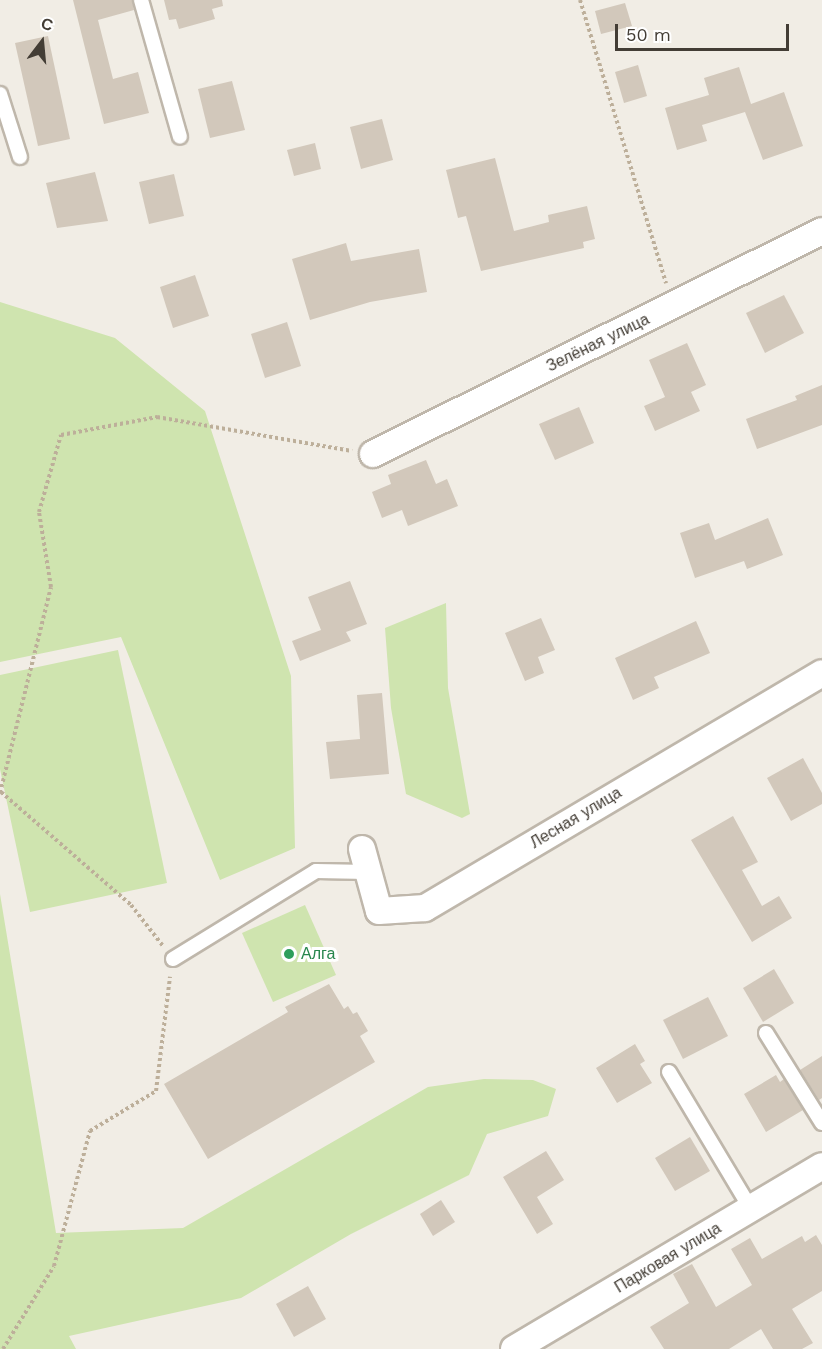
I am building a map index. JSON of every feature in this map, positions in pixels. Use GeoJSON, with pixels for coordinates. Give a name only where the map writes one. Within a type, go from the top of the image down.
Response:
{"type":"FeatureCollection","features":[{"type":"Feature","properties":{"kind":"street","name":"Зелёная улица"},"geometry":{"type":"LineString","coordinates":[[373,454],[822,231]]}},
{"type":"Feature","properties":{"kind":"street","name":"Лесная улица"},"geometry":{"type":"LineString","coordinates":[[365,861],[379,911],[425,908],[822,673]]}},
{"type":"Feature","properties":{"kind":"street","name":"Парковая улица"},"geometry":{"type":"LineString","coordinates":[[514,1349],[822,1166]]}},
{"type":"Feature","properties":{"kind":"lane"},"geometry":{"type":"LineString","coordinates":[[141,0],[180,137]]}},
{"type":"Feature","properties":{"kind":"lane"},"geometry":{"type":"LineString","coordinates":[[0,94],[20,157]]}},
{"type":"Feature","properties":{"kind":"lane"},"geometry":{"type":"LineString","coordinates":[[173,959],[316,871],[365,861]]}},
{"type":"Feature","properties":{"kind":"lane"},"geometry":{"type":"LineString","coordinates":[[766,1033],[822,1123]]}},
{"type":"Feature","properties":{"kind":"lane"},"geometry":{"type":"LineString","coordinates":[[669,1072],[751,1209]]}},
{"type":"Feature","properties":{"kind":"path"},"geometry":{"type":"LineString","coordinates":[[580,0],[673,305]]}},
{"type":"Feature","properties":{"kind":"path"},"geometry":{"type":"LineString","coordinates":[[3,1349],[54,1266],[90,1131],[156,1091],[173,959],[131,905],[0,793],[51,587],[39,512],[61,435],[157,417],[373,454]]}},
{"type":"Feature","properties":{"kind":"green space"},"geometry":{"type":"Polygon","coordinates":[[[0,302],[115,338],[205,411],[291,676],[295,848],[220,880],[121,637],[0,662],[0,302]]]}},
{"type":"Feature","properties":{"kind":"green space"},"geometry":{"type":"Polygon","coordinates":[[[446,603],[448,688],[470,814],[462,818],[406,794],[391,708],[385,628],[446,603]]]}},
{"type":"Feature","properties":{"kind":"green space"},"geometry":{"type":"Polygon","coordinates":[[[118,650],[167,883],[30,912],[0,769],[0,675],[118,650]]]}},
{"type":"Feature","properties":{"kind":"green space"},"geometry":{"type":"Polygon","coordinates":[[[0,894],[56,1233],[183,1228],[428,1087],[484,1079],[533,1080],[556,1089],[548,1116],[487,1134],[469,1175],[351,1234],[241,1298],[69,1336],[76,1349],[0,1349],[0,894]]]}},
{"type":"Feature","properties":{"kind":"green space","name":"Алга"},"geometry":{"type":"Polygon","coordinates":[[[305,905],[336,975],[273,1002],[242,933],[305,905]]]}},
{"type":"Feature","properties":{"kind":"building"},"geometry":{"type":"Polygon","coordinates":[[[73,0],[132,0],[134,10],[98,20],[113,79],[138,72],[149,113],[104,124],[73,0]]]}},
{"type":"Feature","properties":{"kind":"building"},"geometry":{"type":"Polygon","coordinates":[[[164,0],[222,0],[223,6],[212,9],[215,19],[179,29],[176,19],[169,20],[164,0]]]}},
{"type":"Feature","properties":{"kind":"building"},"geometry":{"type":"Polygon","coordinates":[[[625,3],[632,26],[601,34],[595,11],[625,3]]]}},
{"type":"Feature","properties":{"kind":"building"},"geometry":{"type":"Polygon","coordinates":[[[48,36],[70,139],[38,146],[15,43],[48,36]]]}},
{"type":"Feature","properties":{"kind":"building"},"geometry":{"type":"Polygon","coordinates":[[[638,65],[647,96],[624,103],[615,72],[638,65]]]}},
{"type":"Feature","properties":{"kind":"building"},"geometry":{"type":"Polygon","coordinates":[[[739,67],[751,104],[784,92],[803,146],[763,160],[745,112],[702,125],[707,141],[677,150],[665,108],[709,95],[704,78],[739,67]]]}},
{"type":"Feature","properties":{"kind":"building"},"geometry":{"type":"Polygon","coordinates":[[[232,81],[245,130],[210,138],[198,89],[232,81]]]}},
{"type":"Feature","properties":{"kind":"building"},"geometry":{"type":"Polygon","coordinates":[[[382,119],[393,160],[361,169],[350,127],[382,119]]]}},
{"type":"Feature","properties":{"kind":"building"},"geometry":{"type":"Polygon","coordinates":[[[315,143],[321,169],[294,176],[287,150],[315,143]]]}},
{"type":"Feature","properties":{"kind":"building"},"geometry":{"type":"Polygon","coordinates":[[[495,158],[514,231],[549,222],[548,215],[587,206],[595,239],[583,242],[584,248],[481,271],[466,216],[458,218],[446,170],[495,158]]]}},
{"type":"Feature","properties":{"kind":"building"},"geometry":{"type":"Polygon","coordinates":[[[95,172],[108,221],[57,228],[46,183],[95,172]]]}},
{"type":"Feature","properties":{"kind":"building"},"geometry":{"type":"Polygon","coordinates":[[[174,174],[184,216],[149,224],[139,182],[174,174]]]}},
{"type":"Feature","properties":{"kind":"building"},"geometry":{"type":"Polygon","coordinates":[[[346,243],[351,261],[419,249],[427,292],[370,302],[310,320],[292,259],[346,243]]]}},
{"type":"Feature","properties":{"kind":"building"},"geometry":{"type":"Polygon","coordinates":[[[195,275],[209,316],[173,328],[160,287],[195,275]]]}},
{"type":"Feature","properties":{"kind":"building"},"geometry":{"type":"Polygon","coordinates":[[[784,295],[804,333],[765,353],[746,313],[784,295]]]}},
{"type":"Feature","properties":{"kind":"building"},"geometry":{"type":"Polygon","coordinates":[[[287,322],[301,366],[265,378],[251,334],[287,322]]]}},
{"type":"Feature","properties":{"kind":"building"},"geometry":{"type":"Polygon","coordinates":[[[687,343],[706,385],[691,392],[700,411],[655,431],[644,406],[665,397],[649,360],[687,343]]]}},
{"type":"Feature","properties":{"kind":"building"},"geometry":{"type":"Polygon","coordinates":[[[822,385],[822,425],[757,449],[746,419],[797,400],[795,396],[822,385]]]}},
{"type":"Feature","properties":{"kind":"building"},"geometry":{"type":"Polygon","coordinates":[[[579,407],[594,443],[555,460],[539,424],[579,407]]]}},
{"type":"Feature","properties":{"kind":"building"},"geometry":{"type":"Polygon","coordinates":[[[426,460],[436,484],[447,479],[458,506],[408,526],[402,510],[382,518],[372,492],[391,484],[388,475],[426,460]]]}},
{"type":"Feature","properties":{"kind":"building"},"geometry":{"type":"Polygon","coordinates":[[[768,518],[783,555],[747,569],[744,561],[695,578],[680,533],[709,523],[715,540],[768,518]]]}},
{"type":"Feature","properties":{"kind":"building"},"geometry":{"type":"Polygon","coordinates":[[[350,581],[367,624],[346,632],[351,641],[300,661],[292,641],[321,630],[308,597],[350,581]]]}},
{"type":"Feature","properties":{"kind":"building"},"geometry":{"type":"Polygon","coordinates":[[[541,618],[555,650],[538,657],[544,673],[525,681],[505,633],[541,618]]]}},
{"type":"Feature","properties":{"kind":"building"},"geometry":{"type":"Polygon","coordinates":[[[696,621],[710,653],[654,677],[659,688],[633,700],[615,658],[696,621]]]}},
{"type":"Feature","properties":{"kind":"building"},"geometry":{"type":"Polygon","coordinates":[[[382,693],[389,774],[330,779],[326,742],[360,739],[357,695],[382,693]]]}},
{"type":"Feature","properties":{"kind":"building"},"geometry":{"type":"Polygon","coordinates":[[[803,758],[822,793],[822,804],[791,821],[767,778],[803,758]]]}},
{"type":"Feature","properties":{"kind":"building"},"geometry":{"type":"Polygon","coordinates":[[[733,816],[758,862],[742,870],[762,906],[779,896],[792,918],[752,942],[691,840],[733,816]]]}},
{"type":"Feature","properties":{"kind":"building"},"geometry":{"type":"Polygon","coordinates":[[[774,969],[794,1003],[763,1022],[743,988],[774,969]]]}},
{"type":"Feature","properties":{"kind":"building"},"geometry":{"type":"Polygon","coordinates":[[[329,984],[344,1009],[348,1006],[353,1014],[357,1012],[368,1031],[360,1036],[375,1062],[208,1159],[164,1084],[288,1012],[285,1007],[329,984]]]}},
{"type":"Feature","properties":{"kind":"building"},"geometry":{"type":"Polygon","coordinates":[[[708,997],[728,1036],[683,1059],[663,1020],[708,997]]]}},
{"type":"Feature","properties":{"kind":"building"},"geometry":{"type":"Polygon","coordinates":[[[635,1044],[645,1061],[640,1064],[652,1083],[617,1103],[596,1068],[635,1044]]]}},
{"type":"Feature","properties":{"kind":"building"},"geometry":{"type":"Polygon","coordinates":[[[822,1056],[822,1098],[819,1100],[800,1070],[822,1056]]]}},
{"type":"Feature","properties":{"kind":"building"},"geometry":{"type":"Polygon","coordinates":[[[776,1075],[780,1082],[784,1079],[803,1110],[766,1132],[744,1094],[776,1075]]]}},
{"type":"Feature","properties":{"kind":"building"},"geometry":{"type":"Polygon","coordinates":[[[690,1137],[710,1171],[675,1191],[655,1158],[690,1137]]]}},
{"type":"Feature","properties":{"kind":"building"},"geometry":{"type":"Polygon","coordinates":[[[546,1151],[564,1180],[537,1197],[553,1224],[537,1234],[503,1177],[546,1151]]]}},
{"type":"Feature","properties":{"kind":"building"},"geometry":{"type":"Polygon","coordinates":[[[441,1200],[455,1222],[433,1236],[420,1214],[441,1200]]]}},
{"type":"Feature","properties":{"kind":"building"},"geometry":{"type":"Polygon","coordinates":[[[816,1235],[822,1245],[822,1291],[792,1309],[813,1343],[802,1349],[773,1349],[761,1329],[729,1349],[664,1349],[650,1327],[689,1303],[673,1274],[692,1264],[716,1307],[752,1285],[731,1249],[750,1238],[762,1259],[802,1236],[805,1242],[816,1235]]]}},
{"type":"Feature","properties":{"kind":"building"},"geometry":{"type":"Polygon","coordinates":[[[308,1286],[326,1319],[294,1337],[276,1304],[308,1286]]]}},
{"type":"Feature","properties":{"kind":"place","name":"Алга"},"geometry":{"type":"Point","coordinates":[289,954]}}]}
